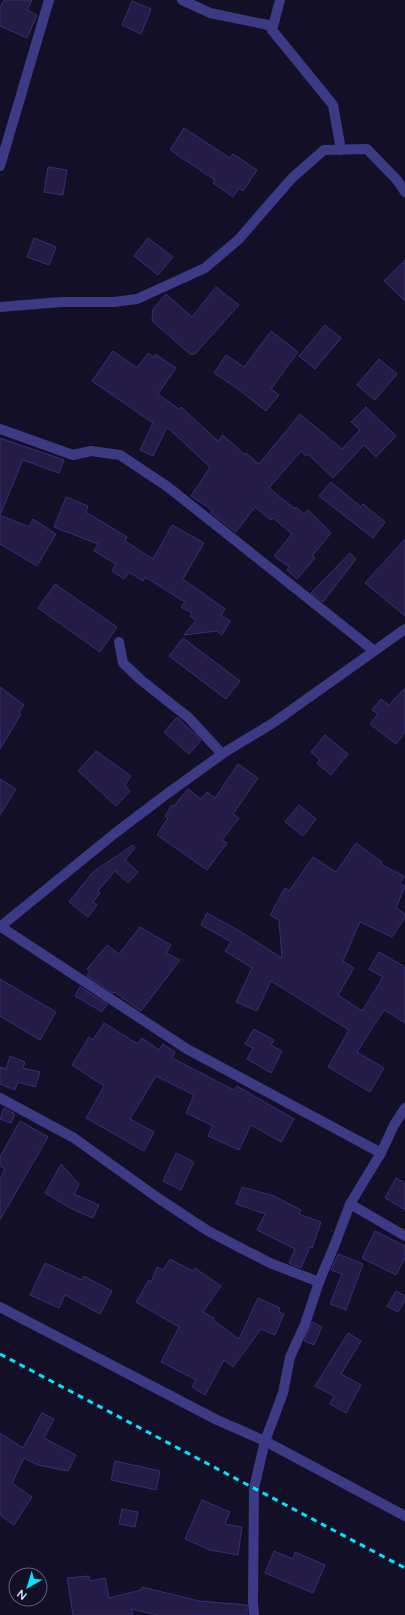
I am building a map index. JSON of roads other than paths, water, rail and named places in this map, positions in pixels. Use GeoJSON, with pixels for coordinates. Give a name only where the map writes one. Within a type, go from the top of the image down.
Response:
{"type":"FeatureCollection","features":[{"type":"Feature","properties":{"kind":"street"},"geometry":{"type":"LineString","coordinates":[[0,166],[49,0]]}},
{"type":"Feature","properties":{"kind":"street"},"geometry":{"type":"LineString","coordinates":[[182,0],[210,13],[268,25]]}},
{"type":"Feature","properties":{"kind":"street"},"geometry":{"type":"LineString","coordinates":[[280,0],[272,30],[333,105],[341,150]]}},
{"type":"Feature","properties":{"kind":"street"},"geometry":{"type":"LineString","coordinates":[[0,307],[61,302],[114,302],[137,299],[205,268],[239,239],[292,178],[324,150],[367,149],[397,180],[405,192]]}},
{"type":"Feature","properties":{"kind":"street"},"geometry":{"type":"LineString","coordinates":[[0,429],[74,455],[91,451],[120,455],[168,487],[373,650]]}},
{"type":"Feature","properties":{"kind":"street"},"geometry":{"type":"LineString","coordinates":[[381,1153],[187,1049],[1,927],[114,834],[222,754],[273,723],[373,650],[405,629]]}},
{"type":"Feature","properties":{"kind":"street"},"geometry":{"type":"LineString","coordinates":[[119,642],[123,663],[141,680],[189,718],[222,754]]}},
{"type":"Feature","properties":{"kind":"street"},"geometry":{"type":"LineString","coordinates":[[0,1098],[74,1138],[158,1198],[208,1231],[270,1263],[319,1282]]}},
{"type":"Feature","properties":{"kind":"street"},"geometry":{"type":"LineString","coordinates":[[254,1615],[254,1488],[265,1441],[283,1393],[290,1356],[304,1324],[319,1282],[336,1244],[350,1204],[381,1153],[394,1126],[405,1108]]}},
{"type":"Feature","properties":{"kind":"street"},"geometry":{"type":"LineString","coordinates":[[350,1204],[405,1236]]}},
{"type":"Feature","properties":{"kind":"street"},"geometry":{"type":"LineString","coordinates":[[0,1307],[217,1420],[265,1441],[405,1516]]}},
{"type":"Feature","properties":{"kind":"railway"},"geometry":{"type":"LineString","coordinates":[[0,1354],[405,1568]]}}]}
